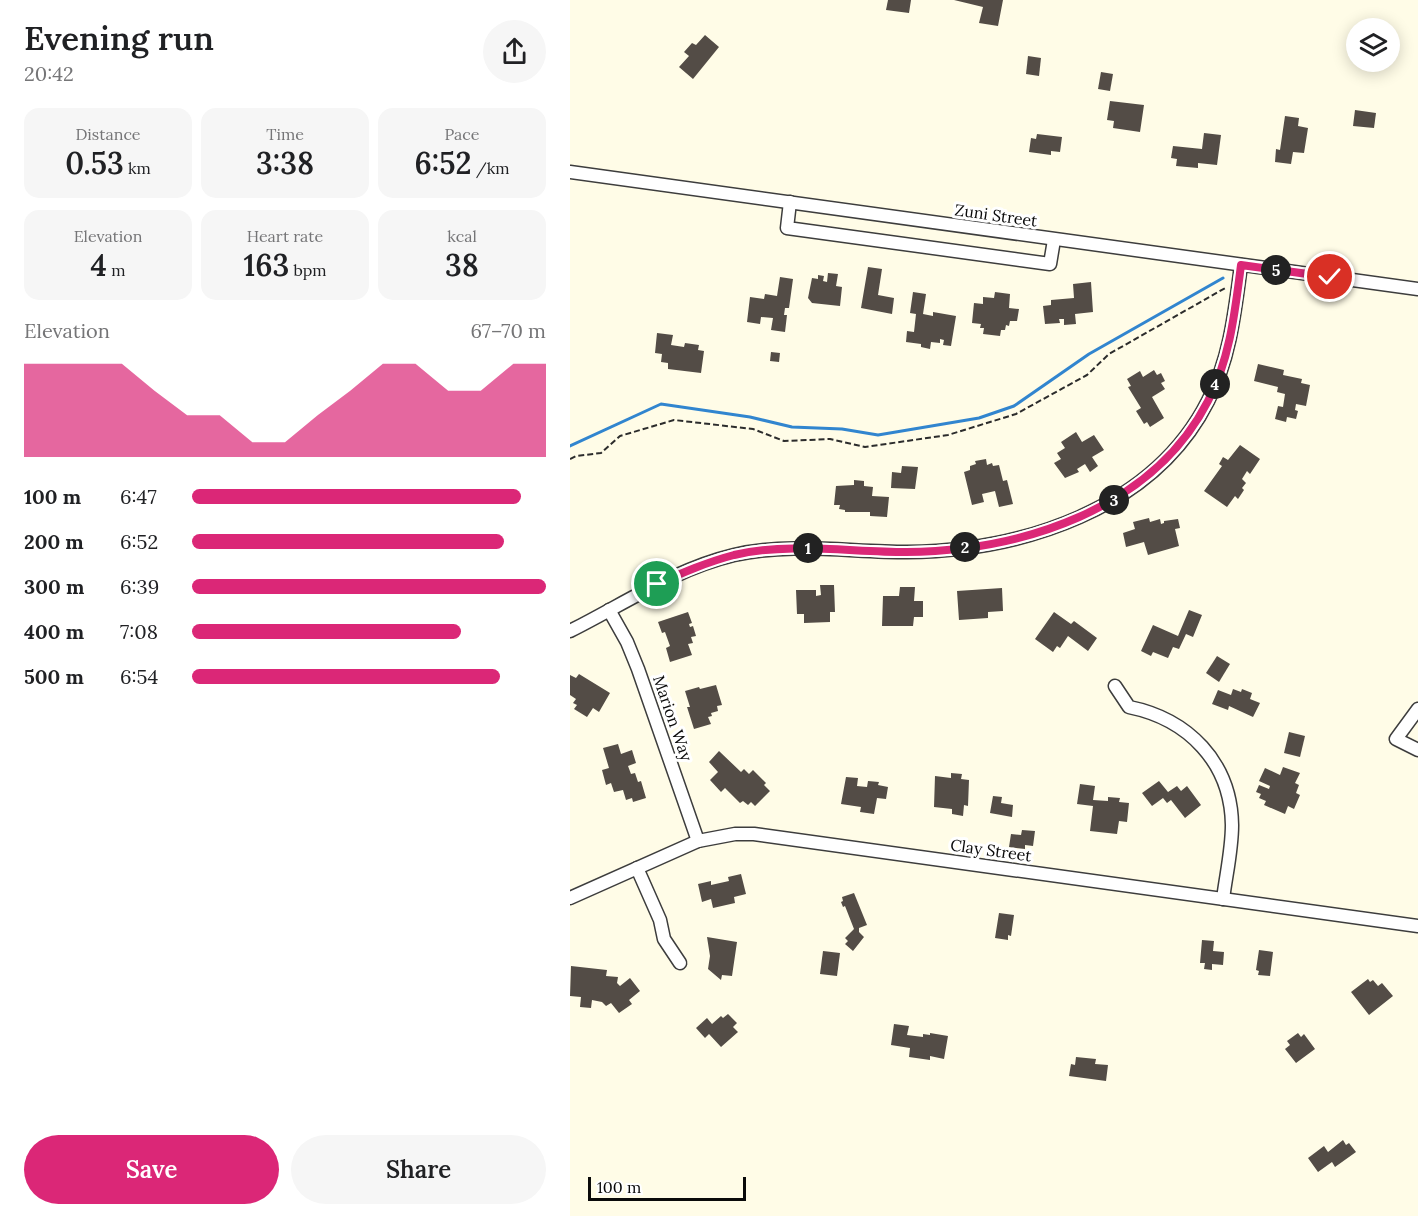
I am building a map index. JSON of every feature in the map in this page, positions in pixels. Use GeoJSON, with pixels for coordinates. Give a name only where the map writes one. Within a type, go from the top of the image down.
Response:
{"type":"FeatureCollection","features":[{"type":"Feature","properties":{"kind":"street","name":"Zuni Street"},"geometry":{"type":"LineString","coordinates":[[570,172],[1418,289]]}},
{"type":"Feature","properties":{"kind":"street"},"geometry":{"type":"LineString","coordinates":[[790,202],[787,228],[1050,264],[1054,240]]}},
{"type":"Feature","properties":{"kind":"street"},"geometry":{"type":"LineString","coordinates":[[570,631],[692,568],[734,555],[766,550],[816,548],[907,552],[964,548],[1042,530],[1082,516],[1110,502],[1167,459],[1199,418],[1225,360],[1233,325],[1241,265]]}},
{"type":"Feature","properties":{"kind":"street","name":"Marion Way"},"geometry":{"type":"LineString","coordinates":[[609,610],[627,642],[638,669],[698,841]]}},
{"type":"Feature","properties":{"kind":"street"},"geometry":{"type":"LineString","coordinates":[[1115,686],[1129,706],[1163,717],[1193,737],[1219,771],[1229,798],[1232,827],[1223,899]]}},
{"type":"Feature","properties":{"kind":"street"},"geometry":{"type":"LineString","coordinates":[[1418,709],[1396,739],[1418,750]]}},
{"type":"Feature","properties":{"kind":"street","name":"Clay Street"},"geometry":{"type":"LineString","coordinates":[[570,898],[698,841],[735,834],[754,834],[1418,926]]}},
{"type":"Feature","properties":{"kind":"street"},"geometry":{"type":"LineString","coordinates":[[637,868],[660,920],[664,939],[680,963]]}},
{"type":"Feature","properties":{"kind":"path"},"geometry":{"type":"LineString","coordinates":[[570,459],[576,456],[601,453],[620,436],[674,420],[753,429],[784,441],[830,439],[865,447],[948,435],[1016,414],[1087,375],[1109,354],[1119,348],[1228,286],[1238,287]]}},
{"type":"Feature","properties":{"kind":"building"},"geometry":{"type":"Polygon","coordinates":[[[888,0],[911,0],[909,13],[886,10],[888,0]]]}},
{"type":"Feature","properties":{"kind":"building"},"geometry":{"type":"Polygon","coordinates":[[[954,0],[1003,0],[998,26],[979,23],[983,7],[954,0]]]}},
{"type":"Feature","properties":{"kind":"building"},"geometry":{"type":"Polygon","coordinates":[[[705,35],[719,47],[693,79],[679,67],[689,56],[684,52],[692,43],[696,45],[705,35]]]}},
{"type":"Feature","properties":{"kind":"building"},"geometry":{"type":"Polygon","coordinates":[[[1028,56],[1041,58],[1039,76],[1026,74],[1028,56]]]}},
{"type":"Feature","properties":{"kind":"building"},"geometry":{"type":"Polygon","coordinates":[[[1101,72],[1113,74],[1110,91],[1098,89],[1101,72]]]}},
{"type":"Feature","properties":{"kind":"building"},"geometry":{"type":"Polygon","coordinates":[[[1110,101],[1144,105],[1140,132],[1113,128],[1114,121],[1107,120],[1110,101]]]}},
{"type":"Feature","properties":{"kind":"building"},"geometry":{"type":"Polygon","coordinates":[[[1355,110],[1376,113],[1374,128],[1353,126],[1355,110]]]}},
{"type":"Feature","properties":{"kind":"building"},"geometry":{"type":"Polygon","coordinates":[[[1285,116],[1299,118],[1298,126],[1308,128],[1304,153],[1293,152],[1291,164],[1275,162],[1276,149],[1280,150],[1285,116]]]}},
{"type":"Feature","properties":{"kind":"building"},"geometry":{"type":"Polygon","coordinates":[[[1204,133],[1221,135],[1217,165],[1198,163],[1198,168],[1176,166],[1177,159],[1171,158],[1173,146],[1202,149],[1204,133]]]}},
{"type":"Feature","properties":{"kind":"building"},"geometry":{"type":"Polygon","coordinates":[[[1037,134],[1062,137],[1060,152],[1051,151],[1051,155],[1029,152],[1031,138],[1036,139],[1037,134]]]}},
{"type":"Feature","properties":{"kind":"building"},"geometry":{"type":"Polygon","coordinates":[[[868,267],[882,269],[878,295],[894,298],[892,314],[861,308],[868,267]]]}},
{"type":"Feature","properties":{"kind":"building"},"geometry":{"type":"Polygon","coordinates":[[[828,273],[838,274],[836,286],[842,287],[840,306],[812,303],[808,298],[812,278],[818,279],[818,275],[824,276],[823,281],[827,282],[828,273]]]}},
{"type":"Feature","properties":{"kind":"building"},"geometry":{"type":"Polygon","coordinates":[[[780,277],[793,279],[789,308],[785,308],[784,315],[787,315],[785,332],[771,330],[773,318],[761,317],[760,324],[747,322],[750,297],[764,299],[765,294],[777,296],[780,277]]]}},
{"type":"Feature","properties":{"kind":"building"},"geometry":{"type":"Polygon","coordinates":[[[1091,282],[1093,312],[1075,314],[1076,324],[1064,325],[1064,319],[1059,319],[1060,323],[1045,324],[1043,306],[1051,305],[1051,300],[1074,298],[1073,284],[1091,282]]]}},
{"type":"Feature","properties":{"kind":"building"},"geometry":{"type":"Polygon","coordinates":[[[913,292],[926,294],[923,314],[933,316],[933,312],[956,316],[951,346],[943,345],[944,340],[940,339],[940,343],[931,342],[930,349],[921,347],[921,344],[906,342],[907,331],[914,332],[916,314],[910,313],[913,292]]]}},
{"type":"Feature","properties":{"kind":"building"},"geometry":{"type":"Polygon","coordinates":[[[995,292],[1010,294],[1009,308],[1019,309],[1017,321],[1010,321],[1005,330],[1001,330],[1000,336],[983,334],[984,328],[980,328],[981,324],[972,323],[974,303],[983,304],[983,297],[994,298],[995,292]]]}},
{"type":"Feature","properties":{"kind":"building"},"geometry":{"type":"Polygon","coordinates":[[[657,333],[673,335],[671,345],[684,347],[685,343],[699,345],[698,350],[704,351],[701,373],[668,369],[668,363],[661,362],[662,354],[655,353],[657,333]]]}},
{"type":"Feature","properties":{"kind":"building"},"geometry":{"type":"Polygon","coordinates":[[[771,352],[780,353],[779,362],[770,361],[771,352]]]}},
{"type":"Feature","properties":{"kind":"building"},"geometry":{"type":"Polygon","coordinates":[[[1258,364],[1284,370],[1283,375],[1302,379],[1301,383],[1310,385],[1306,406],[1296,404],[1295,410],[1298,411],[1296,419],[1287,417],[1286,422],[1275,419],[1278,406],[1283,407],[1285,394],[1277,392],[1278,387],[1254,381],[1258,364]]]}},
{"type":"Feature","properties":{"kind":"building"},"geometry":{"type":"Polygon","coordinates":[[[1154,370],[1157,375],[1161,373],[1165,381],[1161,383],[1165,389],[1152,397],[1164,418],[1150,427],[1147,422],[1144,424],[1136,411],[1141,408],[1128,387],[1131,386],[1127,379],[1140,371],[1143,377],[1154,370]]]}},
{"type":"Feature","properties":{"kind":"building"},"geometry":{"type":"Polygon","coordinates":[[[1076,432],[1082,442],[1094,435],[1104,450],[1092,457],[1098,466],[1090,472],[1085,464],[1077,469],[1079,472],[1065,478],[1054,463],[1061,459],[1057,453],[1065,448],[1061,442],[1076,432]]]}},
{"type":"Feature","properties":{"kind":"building"},"geometry":{"type":"Polygon","coordinates":[[[1240,445],[1260,459],[1250,474],[1247,471],[1242,479],[1246,483],[1238,499],[1235,496],[1227,507],[1204,491],[1222,466],[1219,464],[1223,457],[1228,460],[1240,445]]]}},
{"type":"Feature","properties":{"kind":"building"},"geometry":{"type":"Polygon","coordinates":[[[986,459],[987,465],[992,463],[993,466],[999,465],[1003,481],[1007,480],[1013,504],[999,507],[995,491],[982,494],[984,502],[972,505],[964,472],[976,464],[975,461],[986,459]]]}},
{"type":"Feature","properties":{"kind":"building"},"geometry":{"type":"Polygon","coordinates":[[[902,466],[918,467],[915,489],[891,488],[892,472],[901,473],[902,466]]]}},
{"type":"Feature","properties":{"kind":"building"},"geometry":{"type":"Polygon","coordinates":[[[854,480],[864,481],[864,486],[873,487],[872,496],[889,497],[887,517],[870,516],[870,512],[845,512],[839,509],[840,505],[834,505],[836,486],[854,485],[854,480]]]}},
{"type":"Feature","properties":{"kind":"building"},"geometry":{"type":"Polygon","coordinates":[[[1149,518],[1150,522],[1160,519],[1161,524],[1164,521],[1178,519],[1180,528],[1175,529],[1179,546],[1148,555],[1144,542],[1126,547],[1123,533],[1135,529],[1133,522],[1149,518]]]}},
{"type":"Feature","properties":{"kind":"building"},"geometry":{"type":"Polygon","coordinates":[[[820,585],[834,585],[835,612],[830,612],[830,622],[804,623],[804,614],[797,614],[796,590],[816,590],[816,596],[821,595],[820,585]]]}},
{"type":"Feature","properties":{"kind":"building"},"geometry":{"type":"Polygon","coordinates":[[[900,587],[915,587],[914,601],[923,601],[923,617],[914,617],[913,626],[882,626],[883,596],[899,596],[900,587]]]}},
{"type":"Feature","properties":{"kind":"building"},"geometry":{"type":"Polygon","coordinates":[[[1002,588],[1003,611],[988,612],[988,618],[959,620],[957,591],[1002,588]]]}},
{"type":"Feature","properties":{"kind":"building"},"geometry":{"type":"Polygon","coordinates":[[[1189,610],[1202,615],[1193,637],[1186,634],[1179,649],[1173,647],[1168,658],[1153,652],[1151,656],[1141,651],[1153,625],[1178,636],[1189,610]]]}},
{"type":"Feature","properties":{"kind":"building"},"geometry":{"type":"Polygon","coordinates":[[[688,612],[692,623],[689,624],[690,627],[693,626],[696,636],[691,637],[693,643],[688,644],[692,655],[670,662],[666,648],[670,646],[658,622],[688,612]]]}},
{"type":"Feature","properties":{"kind":"building"},"geometry":{"type":"Polygon","coordinates":[[[1054,612],[1071,624],[1074,621],[1097,638],[1088,651],[1068,636],[1060,648],[1057,646],[1053,652],[1035,639],[1054,612]]]}},
{"type":"Feature","properties":{"kind":"building"},"geometry":{"type":"Polygon","coordinates":[[[1217,656],[1230,664],[1219,682],[1206,673],[1217,656]]]}},
{"type":"Feature","properties":{"kind":"building"},"geometry":{"type":"Polygon","coordinates":[[[579,674],[610,693],[599,712],[593,708],[587,717],[574,709],[577,705],[573,703],[576,699],[570,695],[570,675],[576,678],[579,674]]]}},
{"type":"Feature","properties":{"kind":"building"},"geometry":{"type":"Polygon","coordinates":[[[716,685],[722,705],[717,706],[718,711],[711,713],[712,716],[708,717],[711,724],[694,729],[685,691],[716,685]]]}},
{"type":"Feature","properties":{"kind":"building"},"geometry":{"type":"Polygon","coordinates":[[[1233,689],[1241,692],[1242,689],[1252,693],[1250,699],[1260,703],[1253,717],[1229,706],[1228,710],[1212,704],[1218,690],[1231,695],[1233,689]]]}},
{"type":"Feature","properties":{"kind":"building"},"geometry":{"type":"Polygon","coordinates":[[[1289,732],[1305,736],[1300,757],[1284,753],[1289,732]]]}},
{"type":"Feature","properties":{"kind":"building"},"geometry":{"type":"Polygon","coordinates":[[[618,744],[621,754],[632,750],[636,763],[628,766],[631,774],[635,773],[638,782],[641,781],[646,798],[633,802],[632,798],[626,800],[623,790],[614,792],[611,783],[606,785],[602,770],[609,768],[603,748],[618,744]]]}},
{"type":"Feature","properties":{"kind":"building"},"geometry":{"type":"Polygon","coordinates":[[[719,751],[741,772],[744,769],[749,774],[753,770],[766,783],[764,785],[770,791],[755,806],[751,802],[748,805],[743,801],[740,803],[725,788],[721,792],[710,780],[718,772],[709,762],[719,751]]]}},
{"type":"Feature","properties":{"kind":"building"},"geometry":{"type":"Polygon","coordinates":[[[1283,767],[1300,773],[1295,783],[1299,785],[1296,793],[1300,795],[1294,809],[1288,806],[1285,814],[1264,805],[1266,801],[1259,798],[1261,794],[1256,792],[1259,785],[1269,789],[1270,786],[1259,781],[1265,768],[1280,775],[1283,767]]]}},
{"type":"Feature","properties":{"kind":"building"},"geometry":{"type":"Polygon","coordinates":[[[951,773],[962,774],[961,779],[969,780],[968,806],[964,805],[963,816],[952,814],[952,809],[934,807],[935,776],[951,778],[951,773]]]}},
{"type":"Feature","properties":{"kind":"building"},"geometry":{"type":"Polygon","coordinates":[[[846,777],[858,778],[857,786],[867,787],[868,781],[879,782],[878,785],[888,787],[886,799],[877,798],[874,814],[860,812],[861,807],[841,804],[846,777]]]}},
{"type":"Feature","properties":{"kind":"building"},"geometry":{"type":"Polygon","coordinates":[[[1159,781],[1168,792],[1177,786],[1181,791],[1187,786],[1201,805],[1185,818],[1171,800],[1167,803],[1163,798],[1152,806],[1142,793],[1159,781]]]}},
{"type":"Feature","properties":{"kind":"building"},"geometry":{"type":"Polygon","coordinates":[[[1080,784],[1095,786],[1093,800],[1108,801],[1108,797],[1120,798],[1119,802],[1129,803],[1127,822],[1119,821],[1117,834],[1090,831],[1093,806],[1077,804],[1080,784]]]}},
{"type":"Feature","properties":{"kind":"building"},"geometry":{"type":"Polygon","coordinates":[[[993,796],[1002,797],[1001,803],[1013,805],[1012,817],[990,813],[993,796]]]}},
{"type":"Feature","properties":{"kind":"building"},"geometry":{"type":"Polygon","coordinates":[[[1022,830],[1035,831],[1033,846],[1025,845],[1025,849],[1009,847],[1011,834],[1021,835],[1022,830]]]}},
{"type":"Feature","properties":{"kind":"building"},"geometry":{"type":"Polygon","coordinates":[[[741,874],[746,894],[734,897],[735,903],[713,908],[711,899],[702,902],[698,884],[711,881],[711,885],[729,881],[728,877],[741,874]]]}},
{"type":"Feature","properties":{"kind":"building"},"geometry":{"type":"Polygon","coordinates":[[[854,893],[867,925],[859,928],[859,932],[864,937],[853,951],[845,944],[848,941],[845,938],[854,929],[845,906],[843,907],[841,902],[842,897],[854,893]]]}},
{"type":"Feature","properties":{"kind":"building"},"geometry":{"type":"Polygon","coordinates":[[[999,913],[1014,915],[1011,936],[1008,935],[1008,940],[995,938],[999,913]]]}},
{"type":"Feature","properties":{"kind":"building"},"geometry":{"type":"Polygon","coordinates":[[[707,937],[737,942],[732,976],[722,975],[721,980],[708,969],[710,956],[707,937]]]}},
{"type":"Feature","properties":{"kind":"building"},"geometry":{"type":"Polygon","coordinates":[[[1202,940],[1214,941],[1213,951],[1224,952],[1223,965],[1212,964],[1212,970],[1204,969],[1205,963],[1200,963],[1202,940]]]}},
{"type":"Feature","properties":{"kind":"building"},"geometry":{"type":"Polygon","coordinates":[[[1259,950],[1273,952],[1270,976],[1258,975],[1259,971],[1256,970],[1259,950]]]}},
{"type":"Feature","properties":{"kind":"building"},"geometry":{"type":"Polygon","coordinates":[[[823,951],[840,953],[837,976],[820,974],[823,951]]]}},
{"type":"Feature","properties":{"kind":"building"},"geometry":{"type":"Polygon","coordinates":[[[571,966],[607,970],[606,976],[618,977],[617,983],[620,986],[630,978],[640,991],[629,1000],[632,1004],[619,1013],[611,1003],[606,1006],[602,1002],[592,1000],[591,1008],[580,1007],[581,997],[570,996],[571,966]]]}},
{"type":"Feature","properties":{"kind":"building"},"geometry":{"type":"Polygon","coordinates":[[[1368,979],[1370,982],[1373,980],[1378,986],[1382,983],[1393,996],[1369,1015],[1351,992],[1368,979]]]}},
{"type":"Feature","properties":{"kind":"building"},"geometry":{"type":"Polygon","coordinates":[[[728,1014],[737,1023],[733,1027],[738,1032],[721,1047],[709,1034],[705,1038],[696,1028],[707,1018],[712,1024],[721,1016],[723,1018],[728,1014]]]}},
{"type":"Feature","properties":{"kind":"building"},"geometry":{"type":"Polygon","coordinates":[[[894,1024],[909,1026],[907,1035],[923,1037],[923,1034],[930,1035],[930,1033],[948,1036],[944,1059],[930,1056],[930,1060],[909,1057],[910,1048],[891,1045],[894,1024]]]}},
{"type":"Feature","properties":{"kind":"building"},"geometry":{"type":"Polygon","coordinates":[[[1298,1033],[1301,1037],[1304,1034],[1315,1049],[1296,1063],[1285,1049],[1290,1045],[1287,1041],[1298,1033]]]}},
{"type":"Feature","properties":{"kind":"building"},"geometry":{"type":"Polygon","coordinates":[[[1076,1057],[1096,1059],[1095,1064],[1108,1065],[1106,1081],[1069,1076],[1071,1064],[1075,1065],[1076,1057]]]}},
{"type":"Feature","properties":{"kind":"building"},"geometry":{"type":"Polygon","coordinates":[[[1343,1140],[1346,1145],[1349,1143],[1356,1152],[1335,1167],[1332,1162],[1318,1172],[1308,1158],[1324,1146],[1328,1152],[1343,1140]]]}},
{"type":"Feature","properties":{"kind":"waterway"},"geometry":{"type":"LineString","coordinates":[[570,446],[661,404],[750,417],[792,427],[842,429],[878,435],[979,418],[1014,406],[1089,354],[1223,278]]}},
{"type":"Feature","properties":{"kind":"route"},"geometry":{"type":"LineString","coordinates":[[657,584],[692,568],[734,555],[766,550],[816,548],[907,552],[964,548],[1014,538],[1082,516],[1124,494],[1145,478],[1167,459],[1199,418],[1225,360],[1233,325],[1241,265],[1330,277]]}}]}
